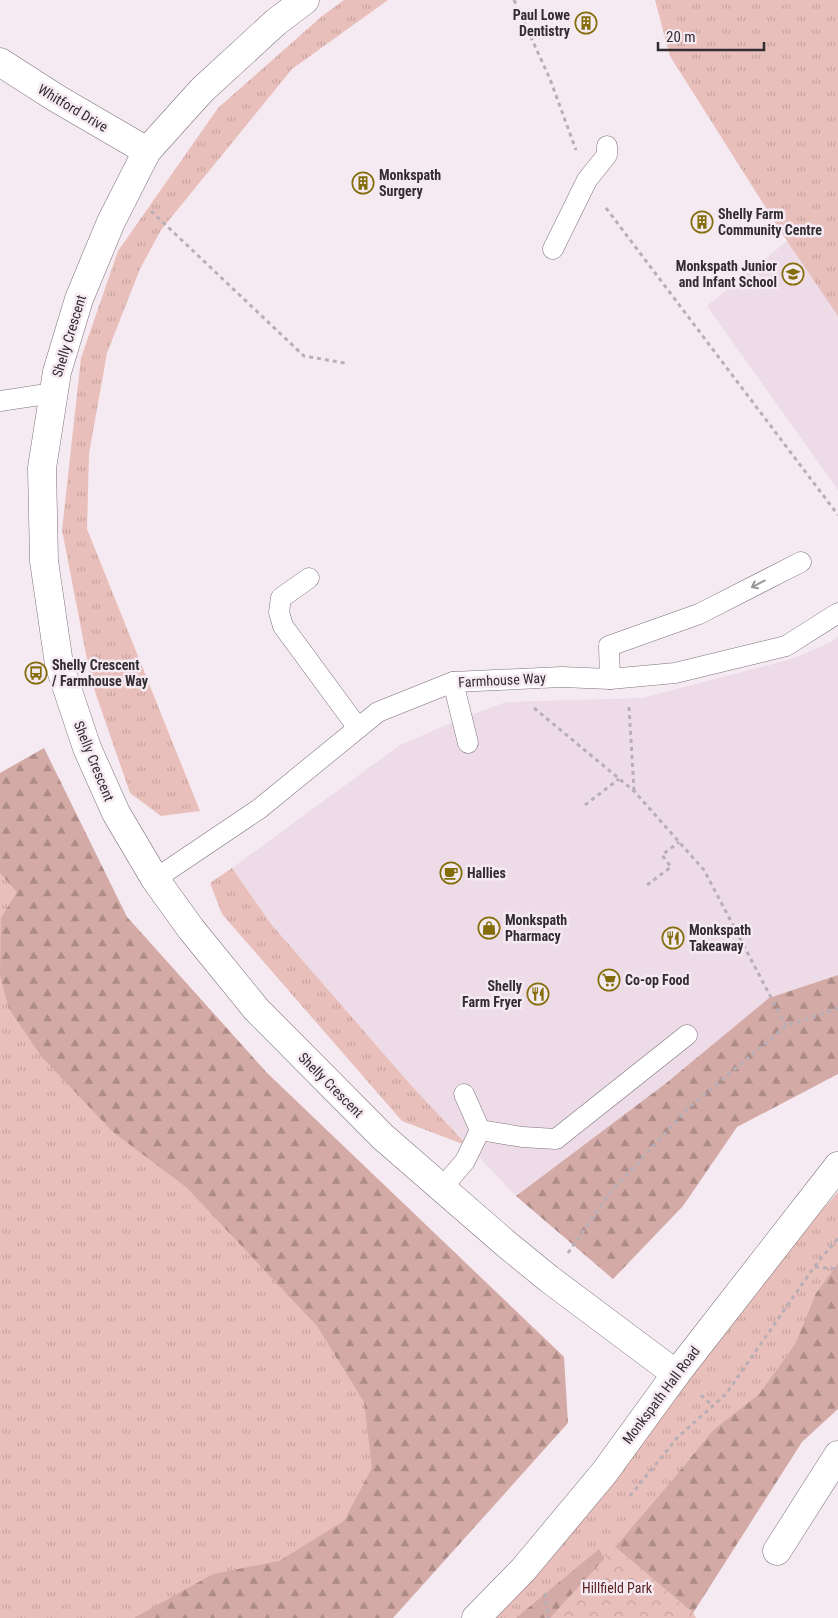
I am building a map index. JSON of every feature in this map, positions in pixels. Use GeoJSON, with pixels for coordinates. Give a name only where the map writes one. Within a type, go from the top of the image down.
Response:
{"type":"FeatureCollection","features":[{"type":"Feature","properties":{"kind":"street","name":"Shelly Crescent"},"geometry":{"type":"LineString","coordinates":[[305,0],[276,22],[202,90],[147,151],[111,222],[80,299],[56,372],[42,468],[44,562],[58,664],[87,748],[116,813],[155,880],[191,929],[256,1009],[382,1137],[504,1243],[676,1374]]}},
{"type":"Feature","properties":{"kind":"street","name":"Whitford Drive"},"geometry":{"type":"LineString","coordinates":[[0,62],[56,98],[147,151]]}},
{"type":"Feature","properties":{"kind":"street","name":"Monkspath Hall Road"},"geometry":{"type":"LineString","coordinates":[[476,1618],[523,1570],[604,1473],[676,1374],[838,1166]]}},
{"type":"Feature","properties":{"kind":"street"},"geometry":{"type":"LineString","coordinates":[[777,1551],[838,1455]]}},
{"type":"Feature","properties":{"kind":"lane"},"geometry":{"type":"LineString","coordinates":[[553,249],[587,180],[607,155],[607,146]]}},
{"type":"Feature","properties":{"kind":"lane"},"geometry":{"type":"LineString","coordinates":[[0,401],[54,393]]}},
{"type":"Feature","properties":{"kind":"lane"},"geometry":{"type":"LineString","coordinates":[[619,678],[609,646],[699,614],[801,562]]}},
{"type":"Feature","properties":{"kind":"lane"},"geometry":{"type":"LineString","coordinates":[[308,578],[281,598],[279,612],[284,626],[358,728]]}},
{"type":"Feature","properties":{"kind":"lane","name":"Farmhouse Way"},"geometry":{"type":"LineString","coordinates":[[155,880],[259,809],[378,712],[453,682],[562,677],[619,678],[675,673],[786,646],[838,613]]}},
{"type":"Feature","properties":{"kind":"lane"},"geometry":{"type":"LineString","coordinates":[[453,682],[468,743]]}},
{"type":"Feature","properties":{"kind":"lane"},"geometry":{"type":"LineString","coordinates":[[480,1130],[522,1137],[556,1139],[687,1035]]}},
{"type":"Feature","properties":{"kind":"lane"},"geometry":{"type":"LineString","coordinates":[[442,1188],[465,1161],[480,1130],[464,1094]]}},
{"type":"Feature","properties":{"kind":"path"},"geometry":{"type":"LineString","coordinates":[[514,0],[550,79],[587,180],[606,209],[838,515]]}},
{"type":"Feature","properties":{"kind":"path"},"geometry":{"type":"LineString","coordinates":[[127,189],[304,356],[345,363]]}},
{"type":"Feature","properties":{"kind":"path"},"geometry":{"type":"LineString","coordinates":[[619,678],[634,791]]}},
{"type":"Feature","properties":{"kind":"path"},"geometry":{"type":"LineString","coordinates":[[500,680],[634,791],[704,870],[786,1026]]}},
{"type":"Feature","properties":{"kind":"path"},"geometry":{"type":"LineString","coordinates":[[585,805],[619,779]]}},
{"type":"Feature","properties":{"kind":"path"},"geometry":{"type":"LineString","coordinates":[[647,885],[671,867],[662,855],[679,842]]}},
{"type":"Feature","properties":{"kind":"path"},"geometry":{"type":"LineString","coordinates":[[549,1279],[610,1193],[686,1110],[786,1026],[838,1008]]}},
{"type":"Feature","properties":{"kind":"path"},"geometry":{"type":"LineString","coordinates":[[626,1501],[678,1437],[726,1394],[814,1267],[838,1238]]}},
{"type":"Feature","properties":{"kind":"path"},"geometry":{"type":"LineString","coordinates":[[814,1267],[838,1269]]}},
{"type":"Feature","properties":{"kind":"path"},"geometry":{"type":"LineString","coordinates":[[539,1599],[545,1593],[548,1618]]}},
{"type":"Feature","properties":{"kind":"shaded area","name":"Monkspath Junior and Infant School"},"geometry":{"type":"Polygon","coordinates":[[[655,0],[838,0],[838,490],[707,306],[787,241],[670,56],[655,0]]]}},
{"type":"Feature","properties":{"kind":"shaded area"},"geometry":{"type":"Polygon","coordinates":[[[838,636],[838,975],[769,998],[665,1084],[516,1196],[409,1083],[271,924],[232,868],[400,745],[465,717],[506,702],[642,698],[792,659],[831,642],[838,636]]]}},
{"type":"Feature","properties":{"kind":"green space"},"geometry":{"type":"Polygon","coordinates":[[[344,0],[388,0],[292,69],[161,230],[140,269],[107,353],[89,454],[87,529],[200,811],[161,816],[130,793],[91,680],[62,530],[81,358],[118,251],[218,108],[321,17],[344,0]]]}},
{"type":"Feature","properties":{"kind":"green space","name":"Monkspath Junior and Infant School"},"geometry":{"type":"Polygon","coordinates":[[[655,0],[838,0],[838,316],[787,241],[670,56],[655,0]]]}},
{"type":"Feature","properties":{"kind":"green space"},"geometry":{"type":"Polygon","coordinates":[[[44,748],[127,917],[267,1073],[564,1357],[568,1423],[393,1618],[134,1618],[213,1574],[279,1561],[344,1521],[372,1468],[364,1402],[317,1326],[186,1187],[113,1132],[41,1056],[9,1009],[0,975],[1,918],[17,892],[0,873],[0,773],[44,748]]]}},
{"type":"Feature","properties":{"kind":"green space"},"geometry":{"type":"Polygon","coordinates":[[[0,783],[127,917],[267,1073],[564,1357],[384,1618],[0,1618],[0,783]]]}},
{"type":"Feature","properties":{"kind":"green space"},"geometry":{"type":"Polygon","coordinates":[[[232,868],[271,924],[409,1083],[468,1146],[402,1121],[222,914],[210,883],[232,868]]]}},
{"type":"Feature","properties":{"kind":"green space"},"geometry":{"type":"Polygon","coordinates":[[[838,975],[838,1074],[737,1127],[683,1206],[613,1279],[516,1196],[665,1084],[769,998],[838,975]]]}},
{"type":"Feature","properties":{"kind":"green space"},"geometry":{"type":"Polygon","coordinates":[[[838,1192],[838,1263],[816,1293],[795,1344],[759,1394],[713,1430],[615,1547],[550,1618],[494,1618],[535,1576],[598,1502],[792,1243],[838,1192]]]}},
{"type":"Feature","properties":{"kind":"green space"},"geometry":{"type":"Polygon","coordinates":[[[838,1263],[838,1409],[802,1442],[693,1613],[615,1547],[713,1430],[759,1394],[795,1344],[816,1293],[838,1263]]]}},
{"type":"Feature","properties":{"kind":"green space","name":"Hillfield Park"},"geometry":{"type":"Polygon","coordinates":[[[615,1547],[693,1613],[696,1618],[550,1618],[615,1547]]]}},
{"type":"Feature","properties":{"kind":"green space"},"geometry":{"type":"Polygon","coordinates":[[[599,1549],[631,1611],[630,1618],[516,1618],[599,1549]]]}},
{"type":"Feature","properties":{"kind":"place","name":"Paul Lowe Dentistry"},"geometry":{"type":"Point","coordinates":[586,23]}},
{"type":"Feature","properties":{"kind":"place","name":"Monkspath Surgery"},"geometry":{"type":"Point","coordinates":[363,183]}},
{"type":"Feature","properties":{"kind":"place","name":"Shelly Farm Community Centre"},"geometry":{"type":"Point","coordinates":[702,222]}},
{"type":"Feature","properties":{"kind":"place","name":"Monkspath Junior and Infant School"},"geometry":{"type":"Point","coordinates":[793,274]}},
{"type":"Feature","properties":{"kind":"place","name":"Shelly Crescent / Farmhouse Way"},"geometry":{"type":"Point","coordinates":[36,673]}},
{"type":"Feature","properties":{"kind":"place","name":"Hallies"},"geometry":{"type":"Point","coordinates":[451,873]}},
{"type":"Feature","properties":{"kind":"place","name":"Monkspath Pharmacy"},"geometry":{"type":"Point","coordinates":[489,928]}},
{"type":"Feature","properties":{"kind":"place","name":"Monkspath Takeaway"},"geometry":{"type":"Point","coordinates":[673,938]}},
{"type":"Feature","properties":{"kind":"place","name":"Co-op Food"},"geometry":{"type":"Point","coordinates":[609,980]}},
{"type":"Feature","properties":{"kind":"place","name":"Shelly Farm Fryer"},"geometry":{"type":"Point","coordinates":[538,994]}}]}
